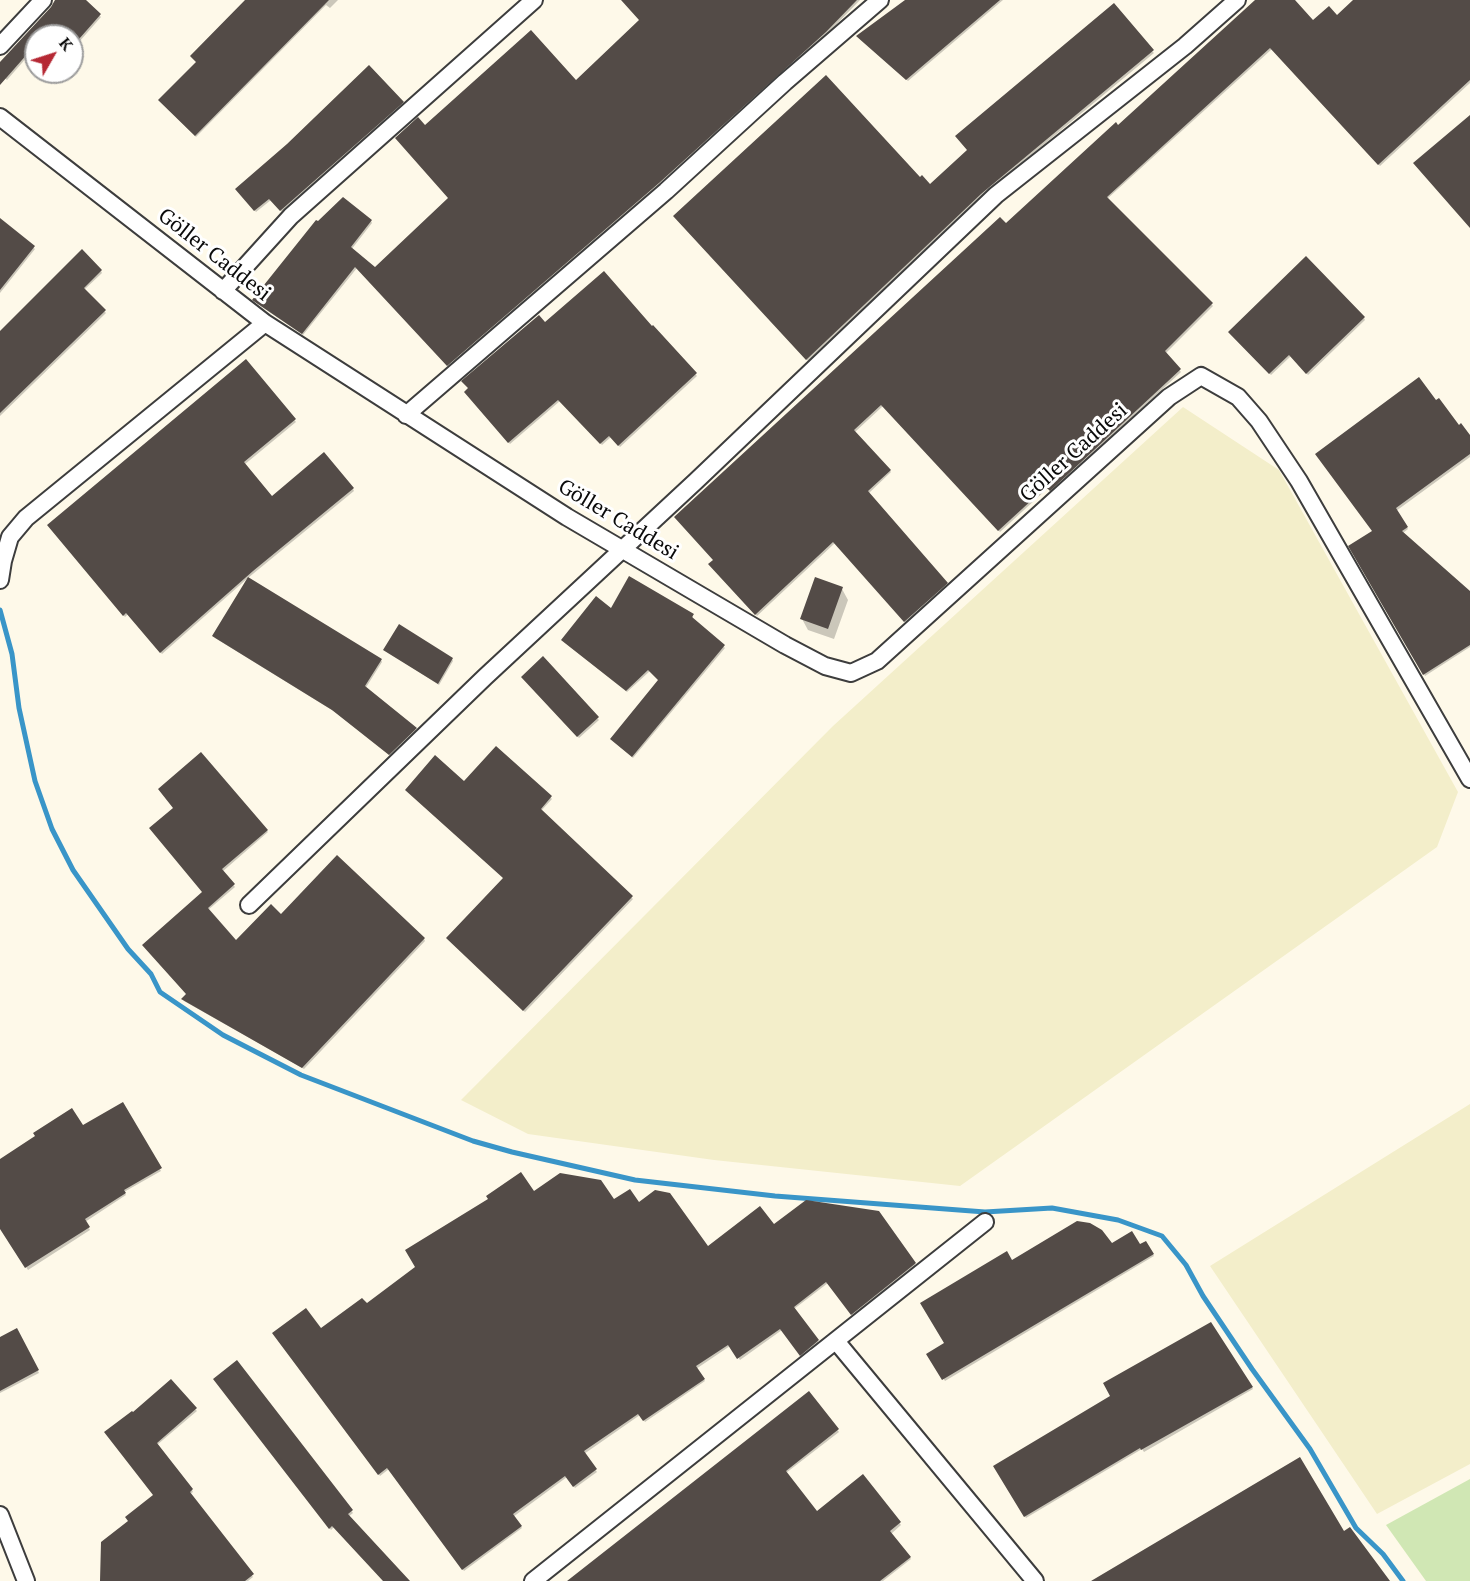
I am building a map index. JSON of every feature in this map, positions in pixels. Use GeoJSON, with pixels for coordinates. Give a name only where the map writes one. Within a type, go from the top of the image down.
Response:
{"type":"FeatureCollection","features":[{"type":"Feature","properties":{"kind":"street"},"geometry":{"type":"LineString","coordinates":[[0,46],[43,0]]}},
{"type":"Feature","properties":{"kind":"street"},"geometry":{"type":"LineString","coordinates":[[223,291],[291,216],[534,0]]}},
{"type":"Feature","properties":{"kind":"street"},"geometry":{"type":"LineString","coordinates":[[406,415],[666,191],[784,82],[880,0]]}},
{"type":"Feature","properties":{"kind":"street"},"geometry":{"type":"LineString","coordinates":[[249,905],[485,676],[696,481],[996,195],[1185,46],[1237,0]]}},
{"type":"Feature","properties":{"kind":"street","name":"Göller Caddesi"},"geometry":{"type":"LineString","coordinates":[[0,117],[265,323],[406,415],[567,517],[785,645],[825,666],[851,672],[877,662],[1169,397],[1202,376],[1238,397],[1259,421],[1299,481],[1470,778]]}},
{"type":"Feature","properties":{"kind":"street"},"geometry":{"type":"LineString","coordinates":[[0,580],[10,537],[26,518],[265,323]]}},
{"type":"Feature","properties":{"kind":"street"},"geometry":{"type":"LineString","coordinates":[[533,1581],[985,1222]]}},
{"type":"Feature","properties":{"kind":"street"},"geometry":{"type":"LineString","coordinates":[[836,1341],[1035,1581]]}},
{"type":"Feature","properties":{"kind":"street"},"geometry":{"type":"LineString","coordinates":[[0,1515],[26,1581]]}},
{"type":"Feature","properties":{"kind":"shaded area"},"geometry":{"type":"Polygon","coordinates":[[[1183,407],[1279,470],[1458,792],[1437,847],[960,1186],[714,1160],[528,1134],[461,1100],[833,726],[1183,407]]]}},
{"type":"Feature","properties":{"kind":"shaded area"},"geometry":{"type":"Polygon","coordinates":[[[1470,1104],[1470,1464],[1377,1514],[1210,1266],[1470,1104]]]}},
{"type":"Feature","properties":{"kind":"green space"},"geometry":{"type":"Polygon","coordinates":[[[1470,1479],[1470,1581],[1426,1581],[1386,1525],[1470,1479]]]}},
{"type":"Feature","properties":{"kind":"building"},"geometry":{"type":"Polygon","coordinates":[[[55,0],[86,0],[101,14],[84,33],[84,24],[35,24],[55,0]]]}},
{"type":"Feature","properties":{"kind":"building"},"geometry":{"type":"Polygon","coordinates":[[[245,0],[329,0],[195,136],[158,100],[196,62],[190,56],[245,0]]]}},
{"type":"Feature","properties":{"kind":"building"},"geometry":{"type":"Polygon","coordinates":[[[621,0],[857,0],[826,32],[659,183],[447,366],[355,267],[302,334],[252,300],[316,220],[318,221],[343,197],[372,220],[351,247],[375,267],[448,198],[395,138],[418,117],[425,125],[531,30],[576,80],[639,20],[621,0]]]}},
{"type":"Feature","properties":{"kind":"building"},"geometry":{"type":"Polygon","coordinates":[[[905,0],[1000,0],[906,80],[856,36],[905,0]]]}},
{"type":"Feature","properties":{"kind":"building"},"geometry":{"type":"Polygon","coordinates":[[[1255,0],[1295,0],[1313,20],[1329,6],[1337,15],[1353,0],[1470,0],[1470,80],[1378,165],[1270,48],[1107,197],[1213,303],[1165,351],[1181,369],[1050,491],[1046,487],[998,531],[881,405],[854,430],[891,470],[868,491],[948,583],[904,622],[833,542],[755,615],[708,564],[713,560],[674,517],[1000,217],[1006,223],[1116,122],[1118,125],[1255,0]]]}},
{"type":"Feature","properties":{"kind":"building"},"geometry":{"type":"Polygon","coordinates":[[[1114,3],[1154,50],[981,194],[806,360],[673,216],[826,75],[920,177],[922,175],[930,184],[967,150],[955,136],[1114,3]]]}},
{"type":"Feature","properties":{"kind":"building"},"geometry":{"type":"Polygon","coordinates":[[[24,36],[24,58],[0,85],[0,62],[24,36]]]}},
{"type":"Feature","properties":{"kind":"building"},"geometry":{"type":"Polygon","coordinates":[[[369,65],[404,102],[280,211],[269,199],[254,211],[235,189],[287,144],[369,65]]]}},
{"type":"Feature","properties":{"kind":"building"},"geometry":{"type":"Polygon","coordinates":[[[1470,115],[1470,228],[1413,163],[1470,115]]]}},
{"type":"Feature","properties":{"kind":"building"},"geometry":{"type":"Polygon","coordinates":[[[0,218],[35,246],[0,290],[0,218]]]}},
{"type":"Feature","properties":{"kind":"building"},"geometry":{"type":"Polygon","coordinates":[[[82,249],[102,270],[84,288],[106,310],[0,413],[0,331],[82,249]]]}},
{"type":"Feature","properties":{"kind":"building"},"geometry":{"type":"Polygon","coordinates":[[[1306,256],[1365,317],[1306,374],[1289,355],[1269,374],[1228,332],[1306,256]]]}},
{"type":"Feature","properties":{"kind":"building"},"geometry":{"type":"Polygon","coordinates":[[[604,271],[697,373],[618,446],[609,436],[600,444],[558,400],[508,443],[464,392],[468,388],[461,381],[539,315],[545,322],[604,271]]]}},
{"type":"Feature","properties":{"kind":"building"},"geometry":{"type":"Polygon","coordinates":[[[246,359],[296,419],[244,462],[272,496],[324,452],[354,488],[253,571],[160,653],[126,613],[123,616],[47,525],[246,359]]]}},
{"type":"Feature","properties":{"kind":"building"},"geometry":{"type":"Polygon","coordinates":[[[1419,377],[1436,400],[1439,398],[1459,425],[1461,423],[1470,435],[1470,454],[1396,508],[1408,527],[1402,531],[1470,591],[1470,645],[1423,675],[1348,546],[1372,531],[1315,454],[1419,377]]]}},
{"type":"Feature","properties":{"kind":"building"},"geometry":{"type":"Polygon","coordinates":[[[629,576],[694,614],[692,617],[725,645],[632,757],[610,739],[658,680],[648,670],[626,691],[561,640],[596,596],[611,608],[629,576]]]}},
{"type":"Feature","properties":{"kind":"building"},"geometry":{"type":"Polygon","coordinates":[[[248,577],[382,659],[365,686],[417,728],[389,755],[332,710],[212,636],[248,577]]]}},
{"type":"Feature","properties":{"kind":"building"},"geometry":{"type":"Polygon","coordinates":[[[815,577],[843,587],[828,629],[800,619],[815,577]]]}},
{"type":"Feature","properties":{"kind":"building"},"geometry":{"type":"Polygon","coordinates":[[[399,624],[453,658],[438,684],[383,650],[399,624]]]}},
{"type":"Feature","properties":{"kind":"building"},"geometry":{"type":"Polygon","coordinates":[[[543,656],[599,717],[577,737],[521,677],[543,656]]]}},
{"type":"Feature","properties":{"kind":"building"},"geometry":{"type":"Polygon","coordinates":[[[496,746],[552,796],[541,809],[633,896],[523,1011],[446,938],[503,878],[405,790],[435,755],[464,781],[496,746]]]}},
{"type":"Feature","properties":{"kind":"building"},"geometry":{"type":"Polygon","coordinates":[[[201,752],[268,830],[222,869],[235,884],[208,908],[236,940],[271,904],[281,914],[337,855],[425,938],[302,1068],[181,999],[186,994],[142,945],[202,892],[149,828],[173,808],[158,789],[201,752]]]}},
{"type":"Feature","properties":{"kind":"building"},"geometry":{"type":"Polygon","coordinates":[[[123,1102],[162,1168],[124,1190],[126,1193],[85,1219],[90,1227],[25,1268],[0,1229],[0,1159],[35,1136],[33,1133],[72,1108],[83,1125],[123,1102]]]}},
{"type":"Feature","properties":{"kind":"building"},"geometry":{"type":"Polygon","coordinates":[[[521,1172],[534,1191],[560,1173],[601,1180],[614,1199],[630,1189],[639,1202],[655,1190],[670,1193],[708,1246],[760,1206],[774,1224],[806,1200],[879,1211],[916,1263],[851,1315],[826,1282],[794,1307],[819,1340],[800,1356],[780,1329],[737,1359],[728,1345],[696,1366],[705,1379],[643,1421],[638,1414],[584,1451],[597,1469],[573,1487],[565,1476],[513,1514],[522,1526],[462,1570],[387,1468],[378,1475],[272,1333],[306,1308],[321,1328],[362,1298],[367,1303],[415,1267],[405,1250],[488,1199],[486,1196],[521,1172]]]}},
{"type":"Feature","properties":{"kind":"building"},"geometry":{"type":"Polygon","coordinates":[[[1077,1221],[1090,1223],[1102,1230],[1112,1243],[1132,1231],[1140,1244],[1146,1241],[1154,1254],[942,1380],[926,1354],[944,1343],[920,1303],[1007,1251],[1012,1260],[1077,1221]]]}},
{"type":"Feature","properties":{"kind":"building"},"geometry":{"type":"Polygon","coordinates":[[[1211,1322],[1253,1387],[1141,1450],[1140,1448],[1024,1517],[993,1466],[1110,1396],[1103,1383],[1211,1322]]]}},
{"type":"Feature","properties":{"kind":"building"},"geometry":{"type":"Polygon","coordinates":[[[17,1328],[39,1370],[0,1391],[0,1337],[17,1328]]]}},
{"type":"Feature","properties":{"kind":"building"},"geometry":{"type":"Polygon","coordinates":[[[237,1360],[353,1510],[348,1514],[410,1581],[383,1581],[332,1526],[329,1529],[213,1379],[237,1360]]]}},
{"type":"Feature","properties":{"kind":"building"},"geometry":{"type":"Polygon","coordinates":[[[171,1379],[197,1408],[157,1443],[193,1489],[190,1492],[254,1574],[245,1581],[100,1581],[101,1542],[128,1521],[125,1517],[153,1495],[104,1432],[133,1412],[171,1379]]]}},
{"type":"Feature","properties":{"kind":"building"},"geometry":{"type":"Polygon","coordinates":[[[809,1391],[839,1429],[786,1471],[817,1511],[863,1474],[901,1522],[890,1531],[911,1557],[880,1581],[567,1581],[809,1391]]]}},
{"type":"Feature","properties":{"kind":"building"},"geometry":{"type":"Polygon","coordinates":[[[1300,1457],[1344,1531],[1350,1527],[1390,1581],[1091,1581],[1300,1457]]]}},
{"type":"Feature","properties":{"kind":"waterway"},"geometry":{"type":"LineString","coordinates":[[0,610],[12,654],[19,708],[35,781],[52,829],[73,870],[128,949],[151,974],[160,992],[223,1035],[301,1075],[473,1141],[512,1152],[635,1180],[775,1196],[985,1212],[1052,1208],[1118,1220],[1162,1236],[1186,1265],[1203,1296],[1252,1369],[1310,1449],[1356,1528],[1383,1554],[1403,1581]]}}]}
